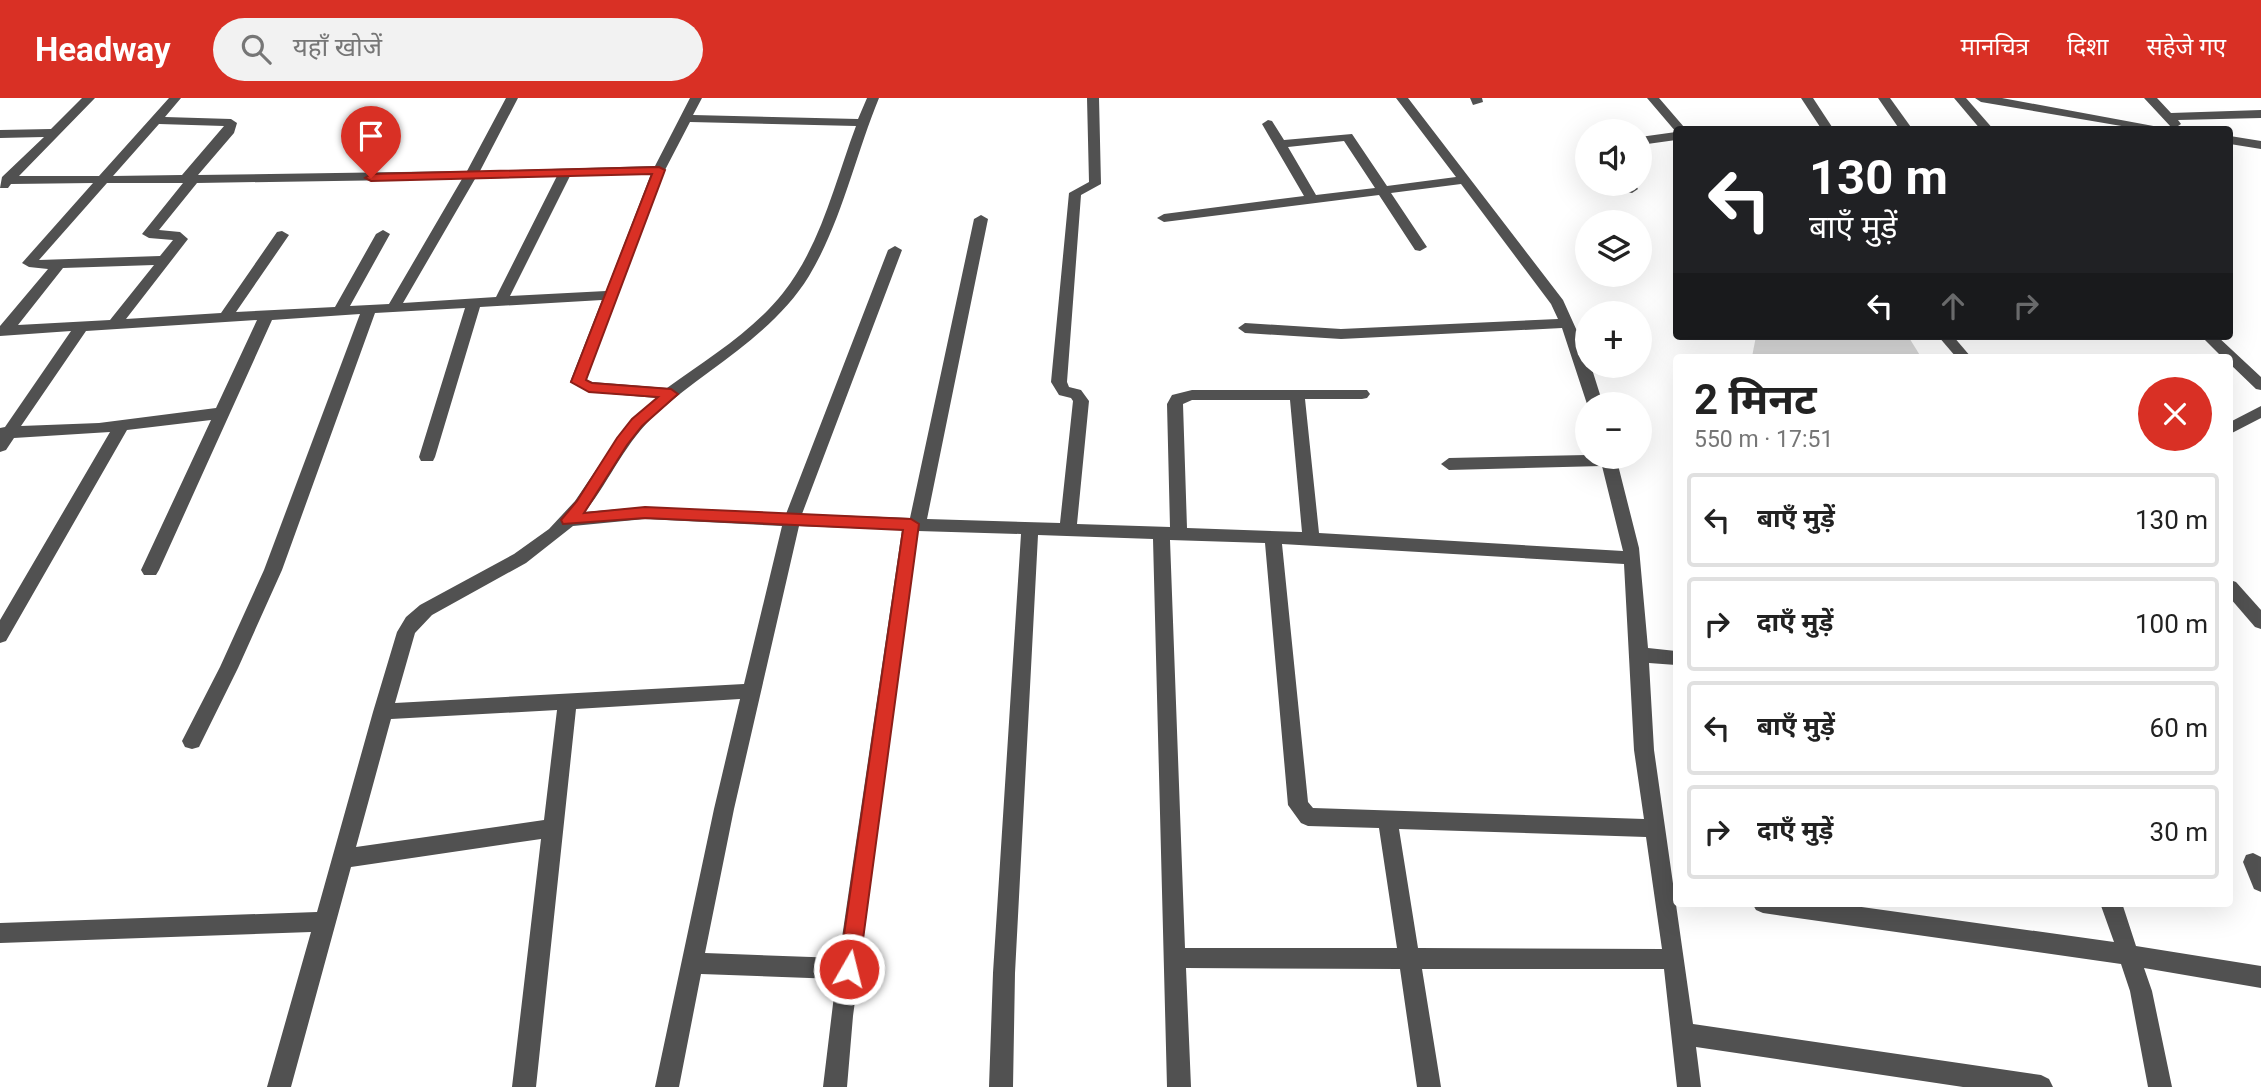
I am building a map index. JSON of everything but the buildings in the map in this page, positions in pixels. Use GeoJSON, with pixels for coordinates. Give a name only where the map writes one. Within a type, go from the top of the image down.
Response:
{"type":"FeatureCollection","features":[{"type":"Feature","properties":{"kind":"street"},"geometry":{"type":"LineString","coordinates":[[4,184],[89,98]]}},
{"type":"Feature","properties":{"kind":"street"},"geometry":{"type":"LineString","coordinates":[[163,260],[58,265],[29,263],[175,98]]}},
{"type":"Feature","properties":{"kind":"street"},"geometry":{"type":"LineString","coordinates":[[393,308],[471,175],[512,98]]}},
{"type":"Feature","properties":{"kind":"street"},"geometry":{"type":"LineString","coordinates":[[671,394],[589,387],[578,382],[659,170],[696,98]]}},
{"type":"Feature","properties":{"kind":"street"},"geometry":{"type":"LineString","coordinates":[[279,1087],[405,632],[412,622],[446,598],[539,545],[569,520],[583,505],[629,432],[671,394],[770,317],[802,277],[813,257],[873,98]]}},
{"type":"Feature","properties":{"kind":"street"},"geometry":{"type":"LineString","coordinates":[[1068,530],[1081,401],[1076,394],[1064,391],[1059,382],[1075,193],[1095,184],[1093,98]]}},
{"type":"Feature","properties":{"kind":"street"},"geometry":{"type":"LineString","coordinates":[[1402,98],[1548,289],[1568,323],[1591,392]]}},
{"type":"Feature","properties":{"kind":"street"},"geometry":{"type":"LineString","coordinates":[[1653,98],[1677,126]]}},
{"type":"Feature","properties":{"kind":"street"},"geometry":{"type":"LineString","coordinates":[[1807,98],[1826,126]]}},
{"type":"Feature","properties":{"kind":"street"},"geometry":{"type":"LineString","coordinates":[[1884,98],[1904,126]]}},
{"type":"Feature","properties":{"kind":"street"},"geometry":{"type":"LineString","coordinates":[[1959,98],[1984,126]]}},
{"type":"Feature","properties":{"kind":"street"},"geometry":{"type":"LineString","coordinates":[[1981,98],[2168,123],[2261,114]]}},
{"type":"Feature","properties":{"kind":"street"},"geometry":{"type":"LineString","coordinates":[[2035,98],[2044,108]]}},
{"type":"Feature","properties":{"kind":"street"},"geometry":{"type":"LineString","coordinates":[[2150,98],[2168,123]]}},
{"type":"Feature","properties":{"kind":"street"},"geometry":{"type":"LineString","coordinates":[[685,118],[863,123]]}},
{"type":"Feature","properties":{"kind":"street"},"geometry":{"type":"LineString","coordinates":[[114,324],[180,236],[149,234],[230,130],[231,123],[155,120]]}},
{"type":"Feature","properties":{"kind":"street"},"geometry":{"type":"LineString","coordinates":[[1268,124],[1313,200]]}},
{"type":"Feature","properties":{"kind":"street"},"geometry":{"type":"LineString","coordinates":[[0,134],[55,133]]}},
{"type":"Feature","properties":{"kind":"street"},"geometry":{"type":"LineString","coordinates":[[1652,139],[1673,136]]}},
{"type":"Feature","properties":{"kind":"street"},"geometry":{"type":"LineString","coordinates":[[1280,144],[1348,137],[1420,247]]}},
{"type":"Feature","properties":{"kind":"street"},"geometry":{"type":"LineString","coordinates":[[2233,140],[2261,145]]}},
{"type":"Feature","properties":{"kind":"street"},"geometry":{"type":"LineString","coordinates":[[4,184],[102,178],[471,175],[659,170]]}},
{"type":"Feature","properties":{"kind":"street"},"geometry":{"type":"LineString","coordinates":[[501,301],[565,173]]}},
{"type":"Feature","properties":{"kind":"street"},"geometry":{"type":"LineString","coordinates":[[1164,218],[1465,180]]}},
{"type":"Feature","properties":{"kind":"street"},"geometry":{"type":"LineString","coordinates":[[835,1087],[849,969],[914,524],[981,219]]}},
{"type":"Feature","properties":{"kind":"street"},"geometry":{"type":"LineString","coordinates":[[340,311],[383,234]]}},
{"type":"Feature","properties":{"kind":"street"},"geometry":{"type":"LineString","coordinates":[[225,318],[282,235]]}},
{"type":"Feature","properties":{"kind":"street"},"geometry":{"type":"LineString","coordinates":[[667,1087],[750,691],[792,519],[895,250]]}},
{"type":"Feature","properties":{"kind":"street"},"geometry":{"type":"LineString","coordinates":[[3,331],[58,265]]}},
{"type":"Feature","properties":{"kind":"street"},"geometry":{"type":"LineString","coordinates":[[3,331],[610,295]]}},
{"type":"Feature","properties":{"kind":"street"},"geometry":{"type":"LineString","coordinates":[[427,457],[474,303]]}},
{"type":"Feature","properties":{"kind":"street"},"geometry":{"type":"LineString","coordinates":[[192,741],[274,570],[369,309]]}},
{"type":"Feature","properties":{"kind":"street"},"geometry":{"type":"LineString","coordinates":[[150,570],[267,315]]}},
{"type":"Feature","properties":{"kind":"street"},"geometry":{"type":"LineString","coordinates":[[1245,328],[1341,334],[1568,323]]}},
{"type":"Feature","properties":{"kind":"street"},"geometry":{"type":"LineString","coordinates":[[3,437],[82,326]]}},
{"type":"Feature","properties":{"kind":"street"},"geometry":{"type":"LineString","coordinates":[[1949,340],[1961,354]]}},
{"type":"Feature","properties":{"kind":"street"},"geometry":{"type":"LineString","coordinates":[[2212,340],[2227,354]]}},
{"type":"Feature","properties":{"kind":"street"},"geometry":{"type":"LineString","coordinates":[[2233,359],[2261,385]]}},
{"type":"Feature","properties":{"kind":"street"},"geometry":{"type":"LineString","coordinates":[[1297,394],[1311,539]]}},
{"type":"Feature","properties":{"kind":"street"},"geometry":{"type":"LineString","coordinates":[[1179,1087],[1169,533],[1175,404],[1177,399],[1192,395],[1362,394]]}},
{"type":"Feature","properties":{"kind":"street"},"geometry":{"type":"LineString","coordinates":[[2233,427],[2261,411]]}},
{"type":"Feature","properties":{"kind":"street"},"geometry":{"type":"LineString","coordinates":[[3,437],[222,413]]}},
{"type":"Feature","properties":{"kind":"street"},"geometry":{"type":"LineString","coordinates":[[0,636],[122,425]]}},
{"type":"Feature","properties":{"kind":"street"},"geometry":{"type":"LineString","coordinates":[[1449,464],[1575,459]]}},
{"type":"Feature","properties":{"kind":"street"},"geometry":{"type":"LineString","coordinates":[[1612,469],[1632,558],[1644,750],[1654,828],[1670,890],[1674,959],[1689,1087]]}},
{"type":"Feature","properties":{"kind":"street"},"geometry":{"type":"LineString","coordinates":[[569,520],[645,513],[1273,537],[1632,558]]}},
{"type":"Feature","properties":{"kind":"street"},"geometry":{"type":"LineString","coordinates":[[1001,1087],[1004,973],[1030,528]]}},
{"type":"Feature","properties":{"kind":"street"},"geometry":{"type":"LineString","coordinates":[[1273,537],[1298,805],[1301,812],[1316,820],[1654,828]]}},
{"type":"Feature","properties":{"kind":"street"},"geometry":{"type":"LineString","coordinates":[[2233,590],[2261,622]]}},
{"type":"Feature","properties":{"kind":"street"},"geometry":{"type":"LineString","coordinates":[[1639,655],[1673,658]]}},
{"type":"Feature","properties":{"kind":"street"},"geometry":{"type":"LineString","coordinates":[[382,712],[750,691]]}},
{"type":"Feature","properties":{"kind":"street"},"geometry":{"type":"LineString","coordinates":[[524,1087],[567,701]]}},
{"type":"Feature","properties":{"kind":"street"},"geometry":{"type":"LineString","coordinates":[[1388,821],[1429,1087]]}},
{"type":"Feature","properties":{"kind":"street"},"geometry":{"type":"LineString","coordinates":[[341,859],[553,828]]}},
{"type":"Feature","properties":{"kind":"street"},"geometry":{"type":"LineString","coordinates":[[2253,862],[2261,883]]}},
{"type":"Feature","properties":{"kind":"street"},"geometry":{"type":"LineString","coordinates":[[1791,907],[2261,976]]}},
{"type":"Feature","properties":{"kind":"street"},"geometry":{"type":"LineString","coordinates":[[2113,907],[2141,991],[2160,1087]]}},
{"type":"Feature","properties":{"kind":"street"},"geometry":{"type":"LineString","coordinates":[[0,933],[323,922]]}},
{"type":"Feature","properties":{"kind":"street"},"geometry":{"type":"LineString","coordinates":[[1175,958],[1674,959]]}},
{"type":"Feature","properties":{"kind":"street"},"geometry":{"type":"LineString","coordinates":[[692,963],[849,969]]}},
{"type":"Feature","properties":{"kind":"street"},"geometry":{"type":"LineString","coordinates":[[1682,1034],[2041,1087]]}},
{"type":"Feature","properties":{"kind":"shaded area"},"geometry":{"type":"Polygon","coordinates":[[[1755,340],[1910,340],[1919,354],[1753,354],[1755,340]]]}},
{"type":"Feature","properties":{"kind":"route"},"geometry":{"type":"LineString","coordinates":[[371,178],[659,170],[578,382],[589,387],[671,394],[637,422],[622,441],[583,505],[569,520],[645,513],[911,524],[849,969]]}}]}
